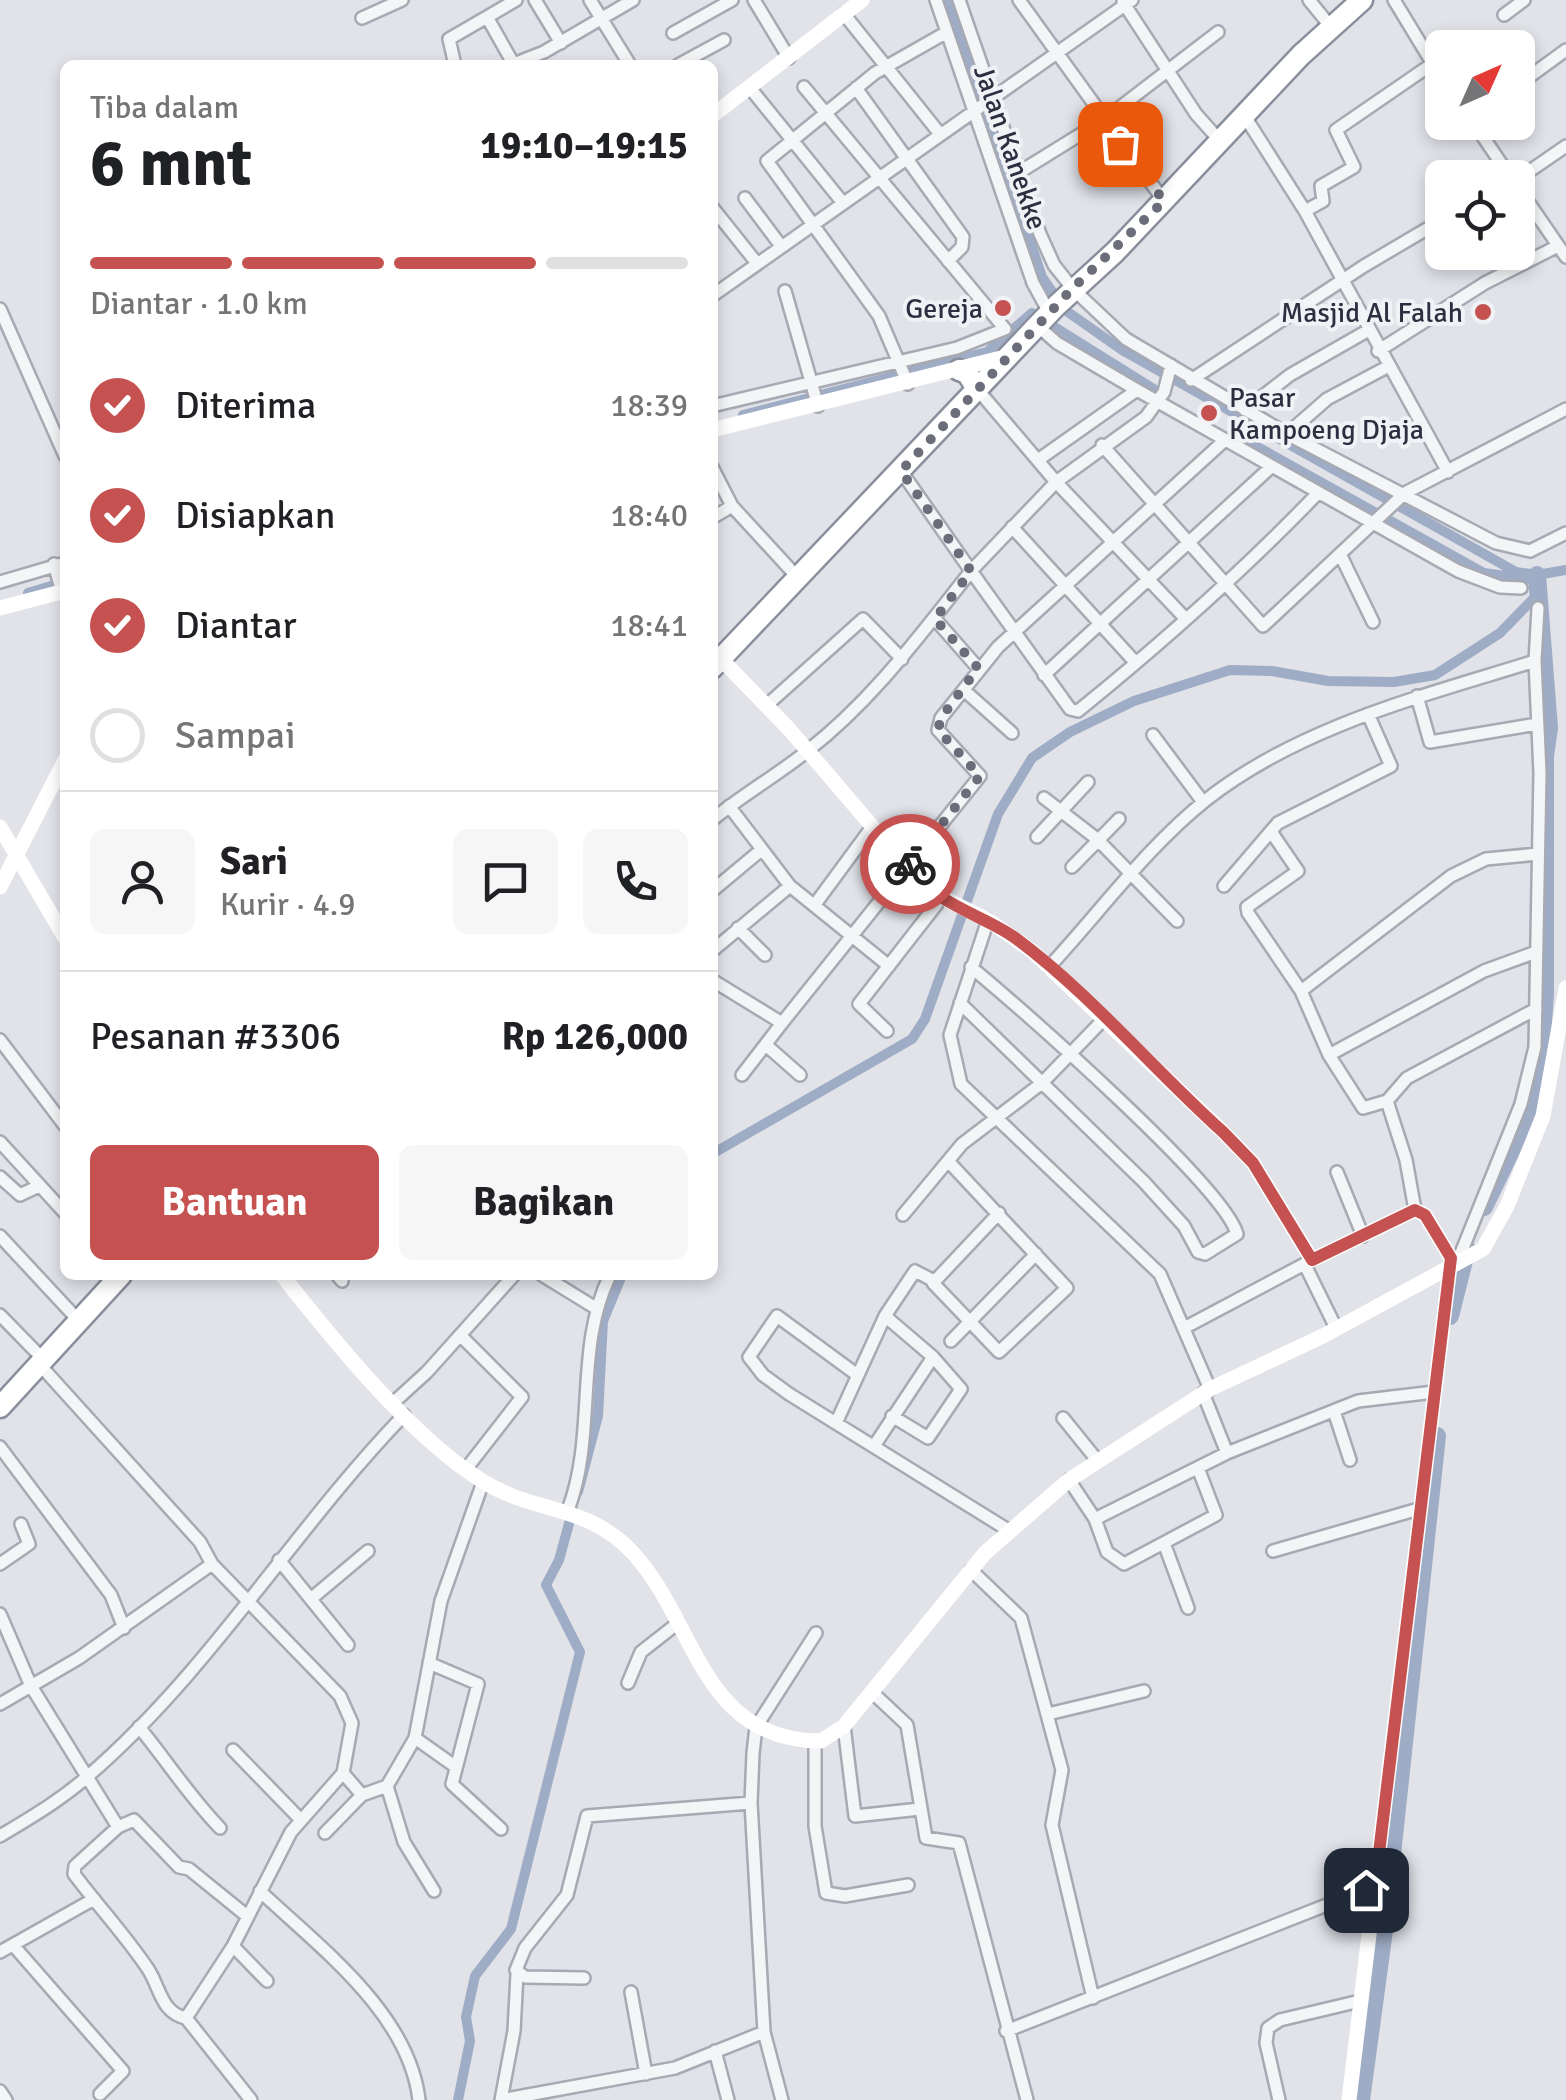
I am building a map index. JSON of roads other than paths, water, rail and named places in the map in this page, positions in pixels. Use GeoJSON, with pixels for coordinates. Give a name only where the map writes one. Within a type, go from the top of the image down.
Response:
{"type":"FeatureCollection","features":[{"type":"Feature","properties":{"kind":"highway"},"geometry":{"type":"LineString","coordinates":[[718,662],[1072,290],[1362,0]]}},
{"type":"Feature","properties":{"kind":"highway"},"geometry":{"type":"LineString","coordinates":[[959,370],[968,373],[978,390]]}},
{"type":"Feature","properties":{"kind":"highway"},"geometry":{"type":"LineString","coordinates":[[0,1407],[117,1280]]}},
{"type":"Feature","properties":{"kind":"street"},"geometry":{"type":"LineString","coordinates":[[362,18],[402,0]]}},
{"type":"Feature","properties":{"kind":"street"},"geometry":{"type":"LineString","coordinates":[[455,60],[449,39],[516,0]]}},
{"type":"Feature","properties":{"kind":"street"},"geometry":{"type":"LineString","coordinates":[[534,0],[562,42]]}},
{"type":"Feature","properties":{"kind":"street"},"geometry":{"type":"LineString","coordinates":[[590,0],[627,60]]}},
{"type":"Feature","properties":{"kind":"street"},"geometry":{"type":"LineString","coordinates":[[524,60],[633,0]]}},
{"type":"Feature","properties":{"kind":"street"},"geometry":{"type":"LineString","coordinates":[[673,34],[732,0]]}},
{"type":"Feature","properties":{"kind":"street"},"geometry":{"type":"LineString","coordinates":[[754,0],[789,58]]}},
{"type":"Feature","properties":{"kind":"street"},"geometry":{"type":"LineString","coordinates":[[936,0],[1056,343],[1136,390],[1161,396],[1224,440],[1476,579],[1521,588]]}},
{"type":"Feature","properties":{"kind":"street","name":"Jalan Kanekke"},"geometry":{"type":"LineString","coordinates":[[960,0],[1018,174],[1054,265],[1072,290],[1126,339],[1287,434],[1496,543],[1525,552],[1547,546],[1566,533]]}},
{"type":"Feature","properties":{"kind":"street"},"geometry":{"type":"LineString","coordinates":[[1019,0],[1055,56],[1164,201]]}},
{"type":"Feature","properties":{"kind":"street"},"geometry":{"type":"LineString","coordinates":[[1308,0],[1331,27]]}},
{"type":"Feature","properties":{"kind":"street"},"geometry":{"type":"LineString","coordinates":[[1394,0],[1425,52]]}},
{"type":"Feature","properties":{"kind":"street"},"geometry":{"type":"LineString","coordinates":[[1504,15],[1524,0]]}},
{"type":"Feature","properties":{"kind":"street"},"geometry":{"type":"LineString","coordinates":[[718,291],[1126,2],[1196,114],[1221,142]]}},
{"type":"Feature","properties":{"kind":"street"},"geometry":{"type":"LineString","coordinates":[[718,112],[855,4],[886,66],[940,134]]}},
{"type":"Feature","properties":{"kind":"street"},"geometry":{"type":"LineString","coordinates":[[487,17],[514,60]]}},
{"type":"Feature","properties":{"kind":"street"},"geometry":{"type":"LineString","coordinates":[[907,380],[879,316],[767,161],[886,66],[947,32]]}},
{"type":"Feature","properties":{"kind":"street"},"geometry":{"type":"LineString","coordinates":[[1018,174],[1102,121],[1218,32]]}},
{"type":"Feature","properties":{"kind":"street"},"geometry":{"type":"LineString","coordinates":[[687,60],[724,40]]}},
{"type":"Feature","properties":{"kind":"street"},"geometry":{"type":"LineString","coordinates":[[1535,73],[1566,50]]}},
{"type":"Feature","properties":{"kind":"street"},"geometry":{"type":"LineString","coordinates":[[1304,211],[1323,202],[1321,186],[1354,167],[1336,130],[1425,69]]}},
{"type":"Feature","properties":{"kind":"street"},"geometry":{"type":"LineString","coordinates":[[718,405],[984,340],[1005,329],[804,87]]}},
{"type":"Feature","properties":{"kind":"street"},"geometry":{"type":"LineString","coordinates":[[750,88],[843,203]]}},
{"type":"Feature","properties":{"kind":"street"},"geometry":{"type":"LineString","coordinates":[[856,88],[965,241],[948,261]]}},
{"type":"Feature","properties":{"kind":"street"},"geometry":{"type":"LineString","coordinates":[[1244,115],[1304,211],[1366,331],[1448,472]]}},
{"type":"Feature","properties":{"kind":"street"},"geometry":{"type":"LineString","coordinates":[[1535,165],[1566,146]]}},
{"type":"Feature","properties":{"kind":"street"},"geometry":{"type":"LineString","coordinates":[[745,198],[781,246]]}},
{"type":"Feature","properties":{"kind":"street"},"geometry":{"type":"LineString","coordinates":[[1378,351],[1485,284],[1562,252],[1535,213]]}},
{"type":"Feature","properties":{"kind":"street"},"geometry":{"type":"LineString","coordinates":[[718,214],[756,262]]}},
{"type":"Feature","properties":{"kind":"street"},"geometry":{"type":"LineString","coordinates":[[1191,380],[1425,230]]}},
{"type":"Feature","properties":{"kind":"street"},"geometry":{"type":"LineString","coordinates":[[785,291],[817,401]]}},
{"type":"Feature","properties":{"kind":"street"},"geometry":{"type":"LineString","coordinates":[[0,309],[60,445]]}},
{"type":"Feature","properties":{"kind":"street"},"geometry":{"type":"LineString","coordinates":[[1245,410],[1290,375],[1366,331]]}},
{"type":"Feature","properties":{"kind":"street"},"geometry":{"type":"LineString","coordinates":[[718,428],[1014,354]]}},
{"type":"Feature","properties":{"kind":"street"},"geometry":{"type":"LineString","coordinates":[[718,815],[807,752],[902,659],[971,571],[1056,482],[1102,445],[1131,430],[1161,396],[1170,365]]}},
{"type":"Feature","properties":{"kind":"street"},"geometry":{"type":"LineString","coordinates":[[1287,434],[1328,399],[1387,367]]}},
{"type":"Feature","properties":{"kind":"street"},"geometry":{"type":"LineString","coordinates":[[978,390],[1056,482],[1184,618]]}},
{"type":"Feature","properties":{"kind":"street"},"geometry":{"type":"LineString","coordinates":[[1038,460],[1136,390]]}},
{"type":"Feature","properties":{"kind":"street"},"geometry":{"type":"LineString","coordinates":[[1102,445],[1262,626],[1405,494],[1566,409]]}},
{"type":"Feature","properties":{"kind":"street"},"geometry":{"type":"LineString","coordinates":[[742,1075],[980,776],[938,730],[941,718],[978,668],[1224,440]]}},
{"type":"Feature","properties":{"kind":"street"},"geometry":{"type":"LineString","coordinates":[[1044,675],[1271,467]]}},
{"type":"Feature","properties":{"kind":"street"},"geometry":{"type":"LineString","coordinates":[[901,471],[1044,675],[1067,706],[1078,711],[1225,584],[1318,493]]}},
{"type":"Feature","properties":{"kind":"street"},"geometry":{"type":"LineString","coordinates":[[718,479],[732,506],[799,578]]}},
{"type":"Feature","properties":{"kind":"street"},"geometry":{"type":"LineString","coordinates":[[718,514],[732,506]]}},
{"type":"Feature","properties":{"kind":"street"},"geometry":{"type":"LineString","coordinates":[[1012,527],[1135,662]]}},
{"type":"Feature","properties":{"kind":"street"},"geometry":{"type":"LineString","coordinates":[[1340,556],[1373,622]]}},
{"type":"Feature","properties":{"kind":"street"},"geometry":{"type":"LineString","coordinates":[[0,582],[60,578]]}},
{"type":"Feature","properties":{"kind":"street"},"geometry":{"type":"LineString","coordinates":[[0,608],[60,578]]}},
{"type":"Feature","properties":{"kind":"street"},"geometry":{"type":"LineString","coordinates":[[934,594],[943,606]]}},
{"type":"Feature","properties":{"kind":"street"},"geometry":{"type":"LineString","coordinates":[[1349,2100],[1354,2002],[1422,1508],[1434,1392],[1457,1264],[1531,1073],[1536,1010],[1538,608]]}},
{"type":"Feature","properties":{"kind":"street"},"geometry":{"type":"LineString","coordinates":[[767,705],[864,619],[902,659]]}},
{"type":"Feature","properties":{"kind":"street"},"geometry":{"type":"LineString","coordinates":[[935,619],[978,668]]}},
{"type":"Feature","properties":{"kind":"street"},"geometry":{"type":"LineString","coordinates":[[1049,967],[1132,873],[1204,802],[1276,756],[1417,696],[1535,661]]}},
{"type":"Feature","properties":{"kind":"street"},"geometry":{"type":"LineString","coordinates":[[718,664],[767,705],[908,866],[949,901],[985,918],[1049,967],[1253,1163],[1308,1263],[1336,1328]]}},
{"type":"Feature","properties":{"kind":"street"},"geometry":{"type":"LineString","coordinates":[[964,691],[1012,734]]}},
{"type":"Feature","properties":{"kind":"street"},"geometry":{"type":"LineString","coordinates":[[1417,696],[1430,742],[1537,724]]}},
{"type":"Feature","properties":{"kind":"street"},"geometry":{"type":"LineString","coordinates":[[1224,886],[1282,820],[1390,766],[1368,714]]}},
{"type":"Feature","properties":{"kind":"street"},"geometry":{"type":"LineString","coordinates":[[1154,735],[1204,802]]}},
{"type":"Feature","properties":{"kind":"street"},"geometry":{"type":"LineString","coordinates":[[0,888],[60,770]]}},
{"type":"Feature","properties":{"kind":"street"},"geometry":{"type":"LineString","coordinates":[[1037,837],[1088,782]]}},
{"type":"Feature","properties":{"kind":"street"},"geometry":{"type":"LineString","coordinates":[[1044,798],[1096,839],[1177,920]]}},
{"type":"Feature","properties":{"kind":"street"},"geometry":{"type":"LineString","coordinates":[[729,806],[790,886],[855,934],[889,966]]}},
{"type":"Feature","properties":{"kind":"street"},"geometry":{"type":"LineString","coordinates":[[1072,866],[1119,819]]}},
{"type":"Feature","properties":{"kind":"street"},"geometry":{"type":"LineString","coordinates":[[0,827],[60,929]]}},
{"type":"Feature","properties":{"kind":"street"},"geometry":{"type":"LineString","coordinates":[[816,903],[872,827]]}},
{"type":"Feature","properties":{"kind":"street"},"geometry":{"type":"LineString","coordinates":[[1272,833],[1298,871],[1247,907],[1301,991],[1330,1055],[1360,1106],[1387,1101],[1407,1078],[1536,1010]]}},
{"type":"Feature","properties":{"kind":"street"},"geometry":{"type":"LineString","coordinates":[[718,886],[760,851]]}},
{"type":"Feature","properties":{"kind":"street"},"geometry":{"type":"LineString","coordinates":[[1301,991],[1451,876],[1486,859],[1538,854]]}},
{"type":"Feature","properties":{"kind":"street"},"geometry":{"type":"LineString","coordinates":[[718,946],[790,886]]}},
{"type":"Feature","properties":{"kind":"street"},"geometry":{"type":"LineString","coordinates":[[887,1032],[859,1004],[949,901]]}},
{"type":"Feature","properties":{"kind":"street"},"geometry":{"type":"LineString","coordinates":[[985,918],[950,1035],[958,1076],[965,1089],[995,1119],[1151,1264],[1170,1290],[1227,1453]]}},
{"type":"Feature","properties":{"kind":"street"},"geometry":{"type":"LineString","coordinates":[[738,928],[766,955]]}},
{"type":"Feature","properties":{"kind":"street"},"geometry":{"type":"LineString","coordinates":[[1330,1055],[1484,970],[1536,952]]}},
{"type":"Feature","properties":{"kind":"street"},"geometry":{"type":"LineString","coordinates":[[960,1004],[1171,1210],[1198,1252],[1205,1254],[1237,1234],[1206,1189],[972,967]]}},
{"type":"Feature","properties":{"kind":"street"},"geometry":{"type":"LineString","coordinates":[[718,984],[782,1022]]}},
{"type":"Feature","properties":{"kind":"street"},"geometry":{"type":"LineString","coordinates":[[286,1280],[398,1409],[466,1469],[483,1482],[529,1502],[570,1504],[607,1528],[657,1581],[712,1685],[756,1727],[815,1742],[844,1726],[971,1570],[1008,1530],[1069,1480],[1206,1391],[1336,1328],[1484,1249],[1507,1206],[1548,1098],[1558,1014],[1566,988]]}},
{"type":"Feature","properties":{"kind":"street"},"geometry":{"type":"LineString","coordinates":[[903,1215],[948,1160],[1042,1083],[1104,1019]]}},
{"type":"Feature","properties":{"kind":"street"},"geometry":{"type":"LineString","coordinates":[[0,1040],[60,1119]]}},
{"type":"Feature","properties":{"kind":"street"},"geometry":{"type":"LineString","coordinates":[[767,1046],[800,1075]]}},
{"type":"Feature","properties":{"kind":"street"},"geometry":{"type":"LineString","coordinates":[[1387,1101],[1406,1160],[1415,1210]]}},
{"type":"Feature","properties":{"kind":"street"},"geometry":{"type":"LineString","coordinates":[[0,1142],[60,1208]]}},
{"type":"Feature","properties":{"kind":"street"},"geometry":{"type":"LineString","coordinates":[[934,1280],[935,1288],[999,1352],[1067,1288],[948,1160]]}},
{"type":"Feature","properties":{"kind":"street"},"geometry":{"type":"LineString","coordinates":[[1337,1172],[1362,1236]]}},
{"type":"Feature","properties":{"kind":"street"},"geometry":{"type":"LineString","coordinates":[[0,1177],[20,1194],[39,1186]]}},
{"type":"Feature","properties":{"kind":"street"},"geometry":{"type":"LineString","coordinates":[[1415,1210],[1425,1215],[1457,1264]]}},
{"type":"Feature","properties":{"kind":"street"},"geometry":{"type":"LineString","coordinates":[[1184,1328],[1415,1210]]}},
{"type":"Feature","properties":{"kind":"street"},"geometry":{"type":"LineString","coordinates":[[934,1280],[999,1214]]}},
{"type":"Feature","properties":{"kind":"street"},"geometry":{"type":"LineString","coordinates":[[0,1236],[80,1322]]}},
{"type":"Feature","properties":{"kind":"street"},"geometry":{"type":"LineString","coordinates":[[951,1341],[1036,1254]]}},
{"type":"Feature","properties":{"kind":"street"},"geometry":{"type":"LineString","coordinates":[[836,1421],[885,1316],[915,1272],[934,1280]]}},
{"type":"Feature","properties":{"kind":"street"},"geometry":{"type":"LineString","coordinates":[[0,1836],[88,1776],[139,1727],[250,1598],[398,1409],[510,1280]]}},
{"type":"Feature","properties":{"kind":"street"},"geometry":{"type":"LineString","coordinates":[[550,1280],[594,1308]]}},
{"type":"Feature","properties":{"kind":"street"},"geometry":{"type":"LineString","coordinates":[[570,1504],[594,1308],[608,1280]]}},
{"type":"Feature","properties":{"kind":"street"},"geometry":{"type":"LineString","coordinates":[[0,1314],[200,1542],[212,1564],[250,1598],[348,1710],[351,1742],[343,1773],[300,1819],[233,1946],[186,2018]]}},
{"type":"Feature","properties":{"kind":"street"},"geometry":{"type":"LineString","coordinates":[[856,1374],[776,1316],[749,1357],[762,1375],[876,1443],[1008,1530]]}},
{"type":"Feature","properties":{"kind":"street"},"geometry":{"type":"LineString","coordinates":[[885,1316],[934,1357],[962,1389],[928,1438],[892,1416]]}},
{"type":"Feature","properties":{"kind":"street"},"geometry":{"type":"LineString","coordinates":[[460,1335],[522,1396],[466,1469]]}},
{"type":"Feature","properties":{"kind":"street"},"geometry":{"type":"LineString","coordinates":[[876,1443],[934,1357]]}},
{"type":"Feature","properties":{"kind":"street"},"geometry":{"type":"LineString","coordinates":[[1095,1519],[1227,1453],[1334,1411],[1370,1398],[1434,1392]]}},
{"type":"Feature","properties":{"kind":"street"},"geometry":{"type":"LineString","coordinates":[[1334,1411],[1350,1460]]}},
{"type":"Feature","properties":{"kind":"street"},"geometry":{"type":"LineString","coordinates":[[1064,1418],[1097,1460]]}},
{"type":"Feature","properties":{"kind":"street"},"geometry":{"type":"LineString","coordinates":[[0,1447],[111,1595],[124,1628]]}},
{"type":"Feature","properties":{"kind":"street"},"geometry":{"type":"LineString","coordinates":[[1069,1480],[1095,1519],[1099,1538],[1118,1564],[1217,1513],[1198,1468]]}},
{"type":"Feature","properties":{"kind":"street"},"geometry":{"type":"LineString","coordinates":[[326,1833],[362,1795],[387,1786],[415,1738],[440,1601],[483,1482]]}},
{"type":"Feature","properties":{"kind":"street"},"geometry":{"type":"LineString","coordinates":[[1274,1551],[1422,1508]]}},
{"type":"Feature","properties":{"kind":"street"},"geometry":{"type":"LineString","coordinates":[[0,1564],[29,1544],[21,1524]]}},
{"type":"Feature","properties":{"kind":"street"},"geometry":{"type":"LineString","coordinates":[[1164,1543],[1188,1608]]}},
{"type":"Feature","properties":{"kind":"street"},"geometry":{"type":"LineString","coordinates":[[312,1598],[368,1551]]}},
{"type":"Feature","properties":{"kind":"street"},"geometry":{"type":"LineString","coordinates":[[279,1560],[348,1645]]}},
{"type":"Feature","properties":{"kind":"street"},"geometry":{"type":"LineString","coordinates":[[0,1704],[124,1628],[212,1564]]}},
{"type":"Feature","properties":{"kind":"street"},"geometry":{"type":"LineString","coordinates":[[971,1570],[1018,1613],[1048,1714],[1062,1770],[1052,1825],[1093,1998]]}},
{"type":"Feature","properties":{"kind":"street"},"geometry":{"type":"LineString","coordinates":[[0,1614],[31,1686],[118,1827]]}},
{"type":"Feature","properties":{"kind":"street"},"geometry":{"type":"LineString","coordinates":[[628,1683],[642,1652],[678,1623]]}},
{"type":"Feature","properties":{"kind":"street"},"geometry":{"type":"LineString","coordinates":[[782,2100],[764,2032],[751,1802],[756,1727],[816,1633]]}},
{"type":"Feature","properties":{"kind":"street"},"geometry":{"type":"LineString","coordinates":[[429,1664],[478,1684],[456,1767],[455,1789],[502,1828]]}},
{"type":"Feature","properties":{"kind":"street"},"geometry":{"type":"LineString","coordinates":[[1048,1714],[1144,1691]]}},
{"type":"Feature","properties":{"kind":"street"},"geometry":{"type":"LineString","coordinates":[[873,1693],[907,1725],[928,1842],[959,1843],[1027,2100]]}},
{"type":"Feature","properties":{"kind":"street"},"geometry":{"type":"LineString","coordinates":[[844,1726],[856,1816],[920,1809]]}},
{"type":"Feature","properties":{"kind":"street"},"geometry":{"type":"LineString","coordinates":[[139,1727],[171,1766],[182,1788],[220,1828]]}},
{"type":"Feature","properties":{"kind":"street"},"geometry":{"type":"LineString","coordinates":[[415,1738],[456,1767]]}},
{"type":"Feature","properties":{"kind":"street"},"geometry":{"type":"LineString","coordinates":[[815,1742],[815,1826],[826,1892],[846,1896],[908,1885]]}},
{"type":"Feature","properties":{"kind":"street"},"geometry":{"type":"LineString","coordinates":[[232,1750],[300,1819]]}},
{"type":"Feature","properties":{"kind":"street"},"geometry":{"type":"LineString","coordinates":[[343,1773],[362,1795]]}},
{"type":"Feature","properties":{"kind":"street"},"geometry":{"type":"LineString","coordinates":[[387,1786],[404,1842],[434,1891]]}},
{"type":"Feature","properties":{"kind":"street"},"geometry":{"type":"LineString","coordinates":[[751,1802],[586,1816],[567,1895],[526,1948],[517,1974],[514,2030],[501,2100],[675,2068],[764,2032]]}},
{"type":"Feature","properties":{"kind":"street"},"geometry":{"type":"LineString","coordinates":[[247,1916],[190,1869],[179,1866],[134,1820],[118,1827],[73,1869],[150,1972],[160,1998],[176,2015],[186,2018],[251,2100]]}},
{"type":"Feature","properties":{"kind":"street"},"geometry":{"type":"LineString","coordinates":[[1006,2031],[1371,1888]]}},
{"type":"Feature","properties":{"kind":"street"},"geometry":{"type":"LineString","coordinates":[[260,1891],[368,1994],[410,2068],[419,2100]]}},
{"type":"Feature","properties":{"kind":"street"},"geometry":{"type":"LineString","coordinates":[[0,1952],[94,1898]]}},
{"type":"Feature","properties":{"kind":"street"},"geometry":{"type":"LineString","coordinates":[[13,1945],[123,2071],[99,2098]]}},
{"type":"Feature","properties":{"kind":"street"},"geometry":{"type":"LineString","coordinates":[[233,1946],[267,1982]]}},
{"type":"Feature","properties":{"kind":"street"},"geometry":{"type":"LineString","coordinates":[[517,1974],[584,1978]]}},
{"type":"Feature","properties":{"kind":"street"},"geometry":{"type":"LineString","coordinates":[[631,1992],[646,2074]]}},
{"type":"Feature","properties":{"kind":"street"},"geometry":{"type":"LineString","coordinates":[[1279,2100],[1266,2043],[1268,2028],[1280,2020],[1354,2002]]}},
{"type":"Feature","properties":{"kind":"street"},"geometry":{"type":"LineString","coordinates":[[715,2051],[728,2100]]}},
{"type":"Feature","properties":{"kind":"street"},"geometry":{"type":"LineString","coordinates":[[0,2091],[6,2100]]}},
{"type":"Feature","properties":{"kind":"waterway"},"geometry":{"type":"LineString","coordinates":[[949,0],[1042,277],[1065,310],[1122,350],[1516,572],[1537,575]]}},
{"type":"Feature","properties":{"kind":"waterway"},"geometry":{"type":"LineString","coordinates":[[743,415],[987,352],[1032,313],[1160,393]]}},
{"type":"Feature","properties":{"kind":"waterway"},"geometry":{"type":"LineString","coordinates":[[1245,440],[1484,573],[1527,579]]}},
{"type":"Feature","properties":{"kind":"waterway"},"geometry":{"type":"LineString","coordinates":[[718,1151],[912,1039],[925,1019],[998,814],[1032,758],[1070,732],[1134,701],[1230,670],[1272,671],[1328,681],[1394,682],[1435,675],[1500,633],[1535,597],[1537,575],[1566,570]]}},
{"type":"Feature","properties":{"kind":"waterway"},"geometry":{"type":"LineString","coordinates":[[1484,1207],[1538,1095],[1545,994],[1545,756],[1549,728],[1537,575]]}},
{"type":"Feature","properties":{"kind":"waterway"},"geometry":{"type":"LineString","coordinates":[[28,593],[60,583]]}},
{"type":"Feature","properties":{"kind":"waterway"},"geometry":{"type":"LineString","coordinates":[[1450,1316],[1467,1249]]}},
{"type":"Feature","properties":{"kind":"waterway"},"geometry":{"type":"LineString","coordinates":[[578,1492],[598,1416],[603,1321],[620,1280]]}},
{"type":"Feature","properties":{"kind":"waterway"},"geometry":{"type":"LineString","coordinates":[[1361,2100],[1383,1938],[1437,1436]]}},
{"type":"Feature","properties":{"kind":"waterway"},"geometry":{"type":"LineString","coordinates":[[458,2100],[470,2041],[466,2017],[475,1976],[511,1929],[580,1652],[546,1585],[559,1560],[573,1509]]}},
{"type":"Feature","properties":{"kind":"place","name":"Gereja"},"geometry":{"type":"Point","coordinates":[1003,308]}},
{"type":"Feature","properties":{"kind":"place","name":"Masjid Al Falah"},"geometry":{"type":"Point","coordinates":[1483,312]}},
{"type":"Feature","properties":{"kind":"place","name":"Pasar Kampoeng Djaja"},"geometry":{"type":"Point","coordinates":[1209,413]}}]}
